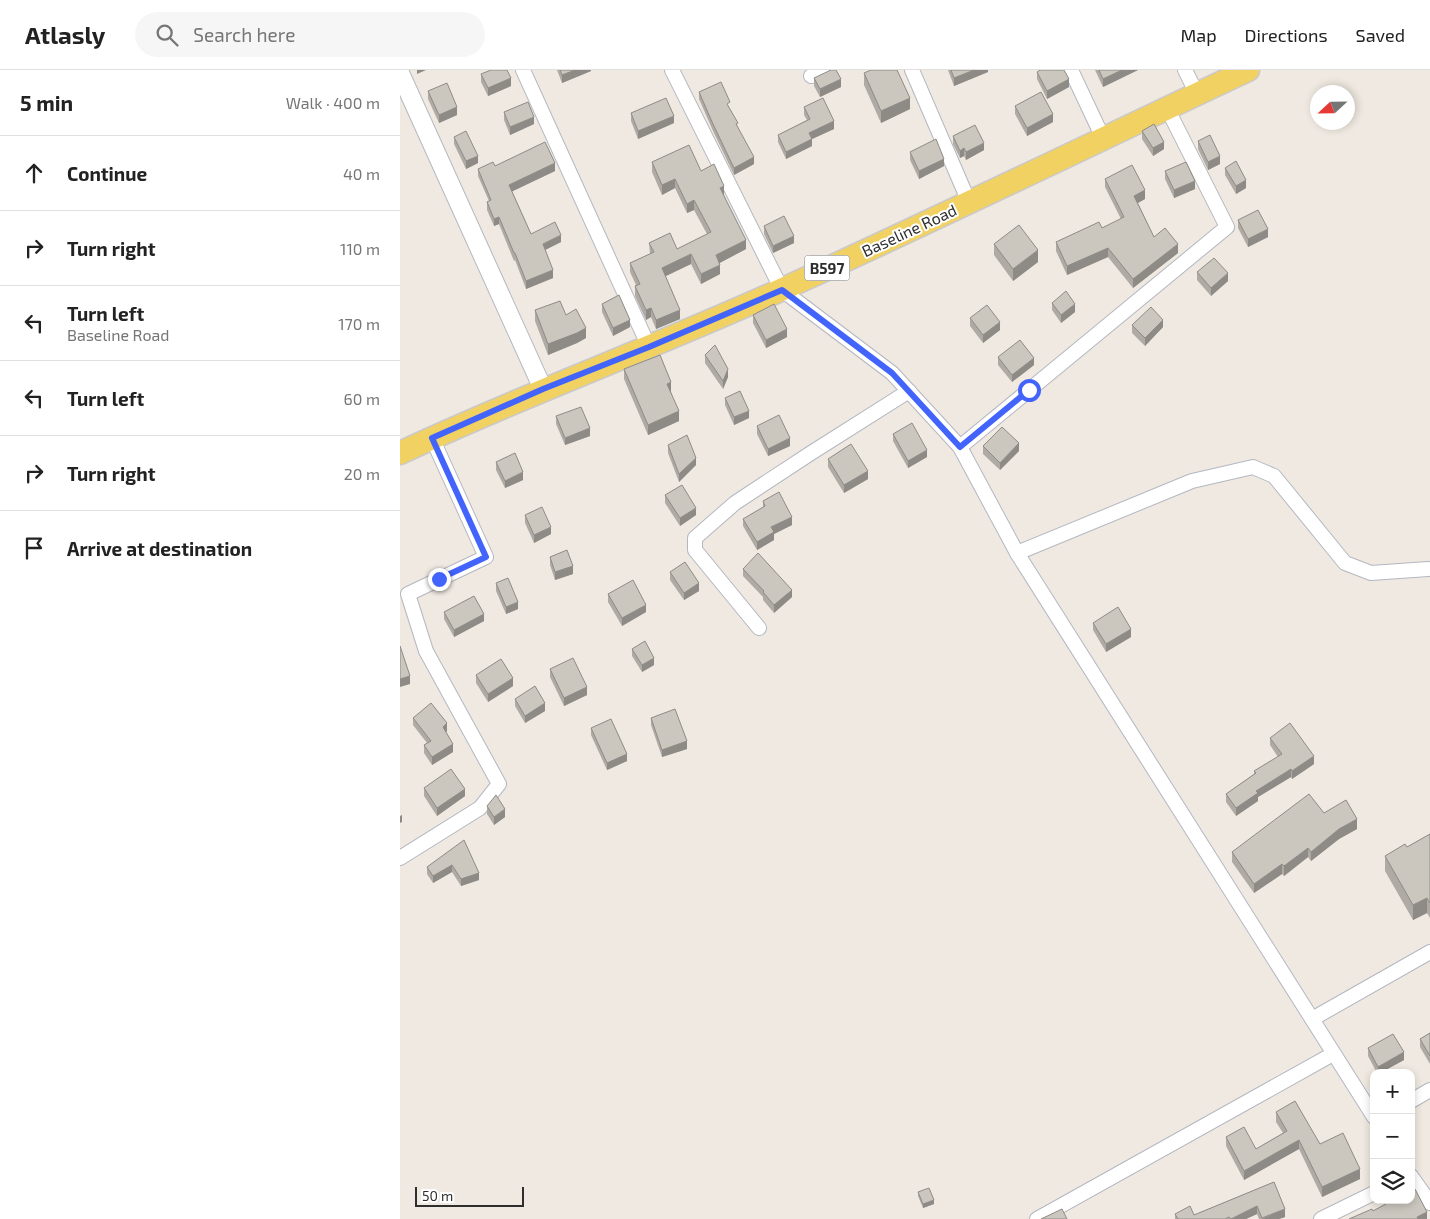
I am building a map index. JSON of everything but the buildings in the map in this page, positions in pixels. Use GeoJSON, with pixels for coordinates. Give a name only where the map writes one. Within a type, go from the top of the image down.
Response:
{"type":"FeatureCollection","features":[{"type":"Feature","properties":{"kind":"main road","name":"Baseline Road"},"geometry":{"type":"LineString","coordinates":[[400,453],[543,389],[649,347],[782,290],[1248,70]]}},
{"type":"Feature","properties":{"kind":"street"},"geometry":{"type":"LineString","coordinates":[[523,70],[649,347]]}},
{"type":"Feature","properties":{"kind":"street"},"geometry":{"type":"LineString","coordinates":[[672,70],[782,290],[892,373],[960,447],[1017,553],[1372,1114]]}},
{"type":"Feature","properties":{"kind":"street"},"geometry":{"type":"LineString","coordinates":[[912,70],[969,202]]}},
{"type":"Feature","properties":{"kind":"street"},"geometry":{"type":"LineString","coordinates":[[1071,70],[1103,138]]}},
{"type":"Feature","properties":{"kind":"street"},"geometry":{"type":"LineString","coordinates":[[1185,70],[1197,94]]}},
{"type":"Feature","properties":{"kind":"street"},"geometry":{"type":"LineString","coordinates":[[400,73],[543,389]]}},
{"type":"Feature","properties":{"kind":"street"},"geometry":{"type":"LineString","coordinates":[[960,447],[1227,227],[1167,108]]}},
{"type":"Feature","properties":{"kind":"street"},"geometry":{"type":"LineString","coordinates":[[760,628],[695,550],[695,538],[735,503],[909,391]]}},
{"type":"Feature","properties":{"kind":"street"},"geometry":{"type":"LineString","coordinates":[[400,858],[480,808],[498,784],[426,651],[408,594],[486,557],[432,438]]}},
{"type":"Feature","properties":{"kind":"street"},"geometry":{"type":"LineString","coordinates":[[1017,553],[1192,481],[1253,467],[1274,476],[1345,563],[1371,573],[1428,569]]}},
{"type":"Feature","properties":{"kind":"street"},"geometry":{"type":"LineString","coordinates":[[1312,1019],[1430,952]]}},
{"type":"Feature","properties":{"kind":"street"},"geometry":{"type":"LineString","coordinates":[[1037,1219],[1333,1054]]}},
{"type":"Feature","properties":{"kind":"street"},"geometry":{"type":"LineString","coordinates":[[1415,1099],[1430,1090]]}},
{"type":"Feature","properties":{"kind":"street"},"geometry":{"type":"LineString","coordinates":[[1415,1182],[1430,1203]]}},
{"type":"Feature","properties":{"kind":"street"},"geometry":{"type":"LineString","coordinates":[[1320,1219],[1370,1195]]}},
{"type":"Feature","properties":{"kind":"route"},"geometry":{"type":"LineString","coordinates":[[439,579],[486,557],[432,438],[543,389],[649,347],[782,290],[892,373],[960,447],[1029,390]]}}]}
